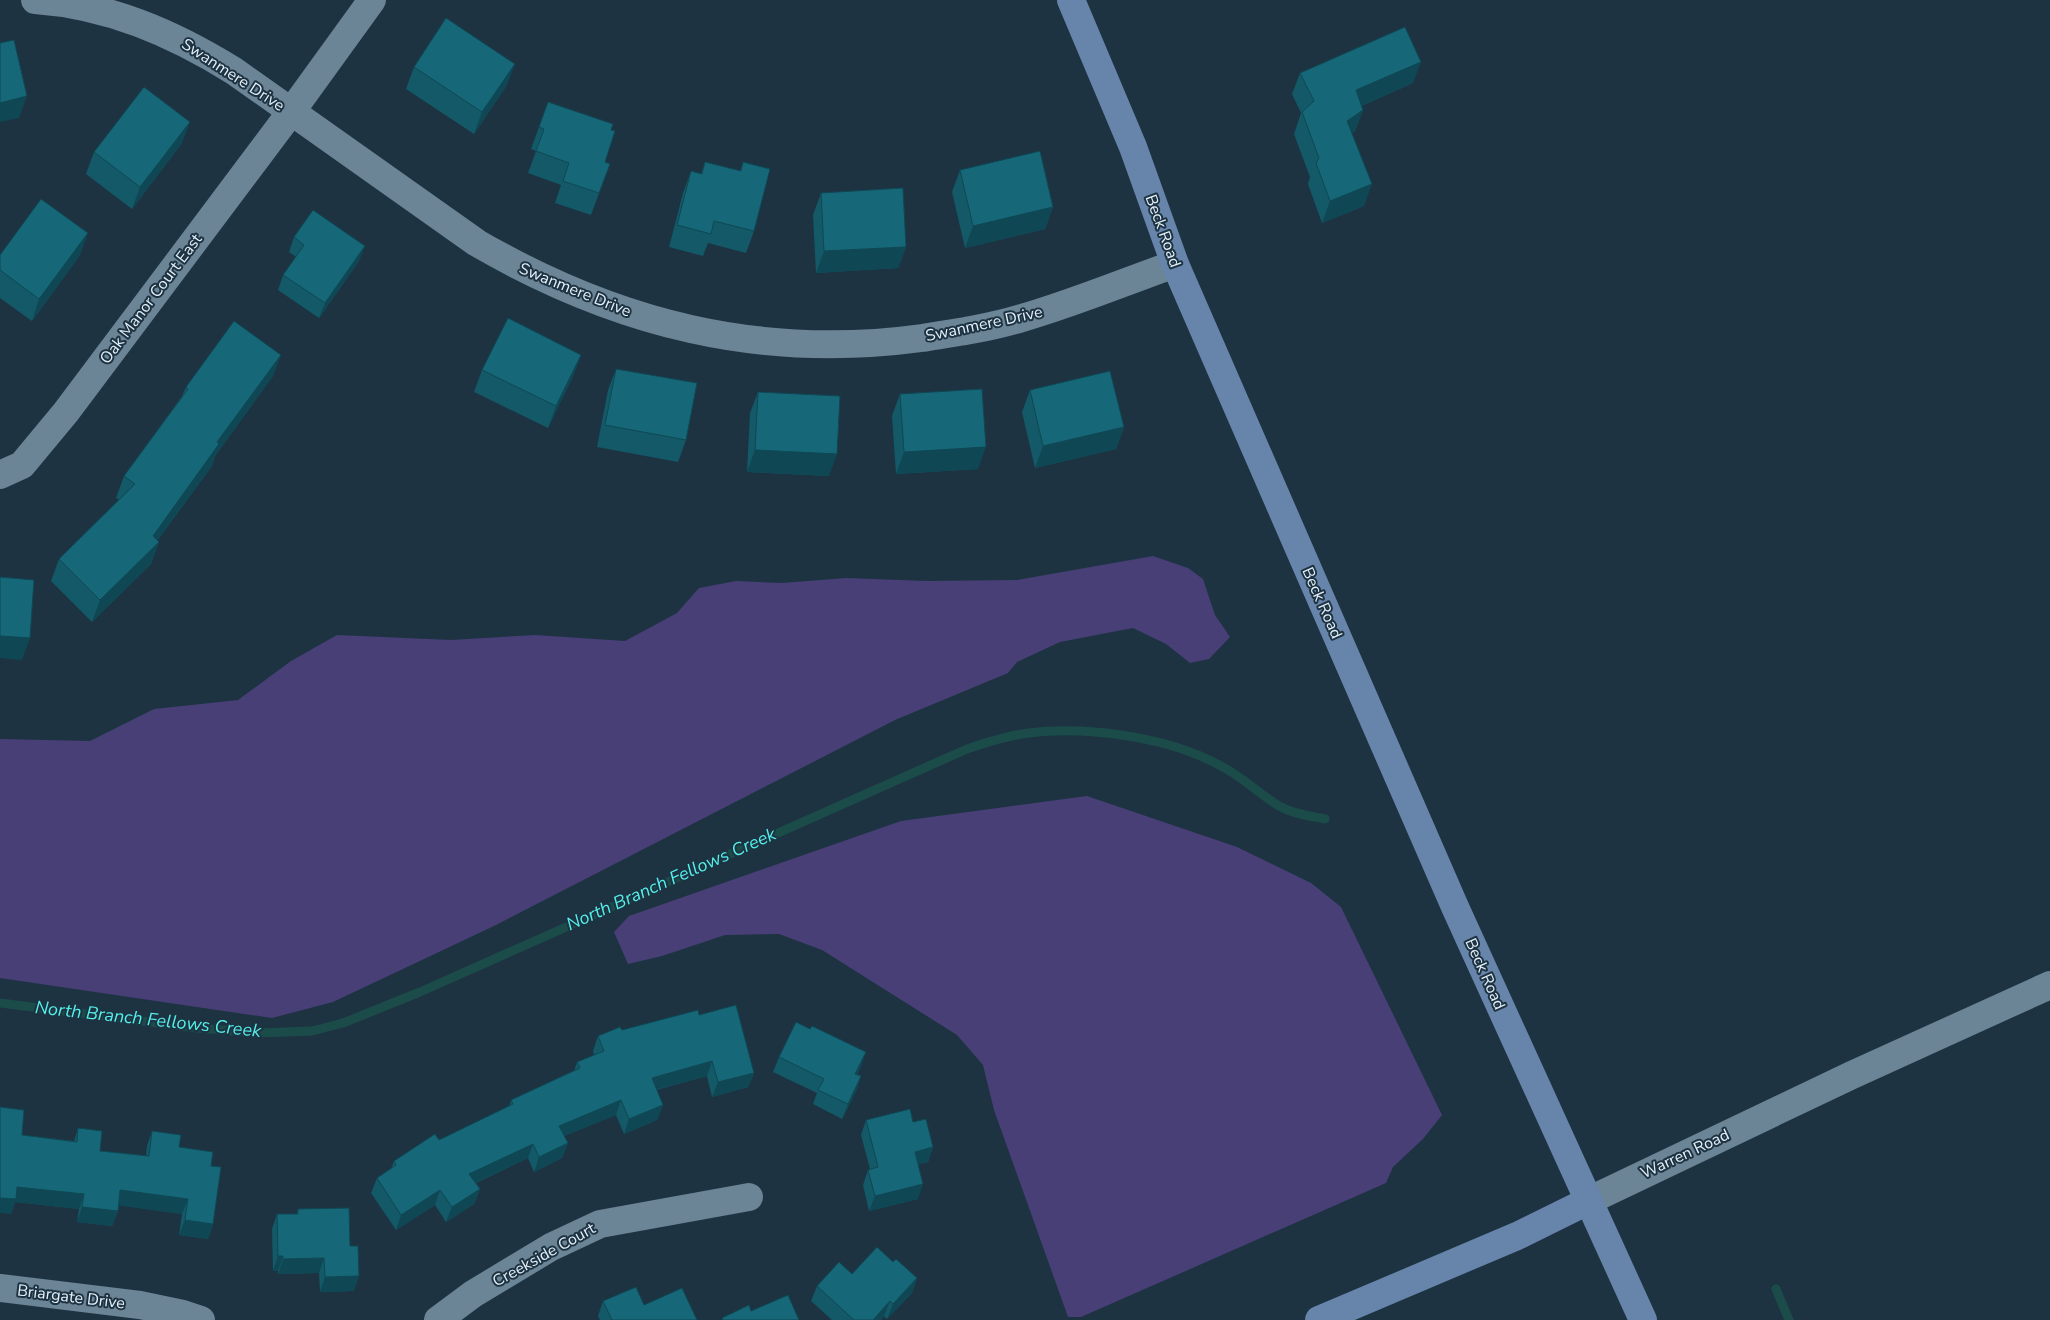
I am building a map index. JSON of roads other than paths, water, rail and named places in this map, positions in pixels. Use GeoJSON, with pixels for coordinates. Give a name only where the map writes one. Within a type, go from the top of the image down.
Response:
{"type":"FeatureCollection","features":[{"type":"Feature","properties":{"kind":"main road","name":"Beck Road"},"geometry":{"type":"LineString","coordinates":[[1071,0],[1133,147],[1175,264],[1454,907],[1643,1320]]}},
{"type":"Feature","properties":{"kind":"main road","name":"Warren Road"},"geometry":{"type":"LineString","coordinates":[[1319,1320],[1517,1236],[1588,1201]]}},
{"type":"Feature","properties":{"kind":"street","name":"Swanmere Drive"},"geometry":{"type":"LineString","coordinates":[[35,0],[61,2],[98,10],[134,20],[169,34],[202,51],[234,71],[477,243],[518,267],[575,294],[666,324],[723,336],[768,342],[829,345],[890,342],[955,333],[1020,319],[1068,304],[1175,264]]}},
{"type":"Feature","properties":{"kind":"street","name":"Oak Manor Court East"},"geometry":{"type":"LineString","coordinates":[[0,475],[22,465],[66,412],[291,112],[372,0]]}},
{"type":"Feature","properties":{"kind":"street","name":"Warren Road"},"geometry":{"type":"LineString","coordinates":[[1588,1201],[1852,1075],[2050,986]]}},
{"type":"Feature","properties":{"kind":"street","name":"Creekside Court"},"geometry":{"type":"LineString","coordinates":[[438,1320],[473,1294],[536,1257],[600,1224],[749,1197]]}},
{"type":"Feature","properties":{"kind":"street","name":"Briargate Drive"},"geometry":{"type":"LineString","coordinates":[[0,1288],[140,1305],[183,1314],[201,1320]]}},
{"type":"Feature","properties":{"kind":"waterway","name":"North Branch Fellows Creek"},"geometry":{"type":"LineString","coordinates":[[0,1003],[197,1028],[259,1033],[312,1031],[343,1023],[420,992],[967,749],[1001,738],[1022,734],[1071,731],[1097,732],[1124,735],[1176,747],[1229,770],[1273,802],[1286,809],[1325,819]]}},
{"type":"Feature","properties":{"kind":"waterway","name":"North Branch Fellows Creek"},"geometry":{"type":"LineString","coordinates":[[1776,1289],[1789,1320]]}}]}
